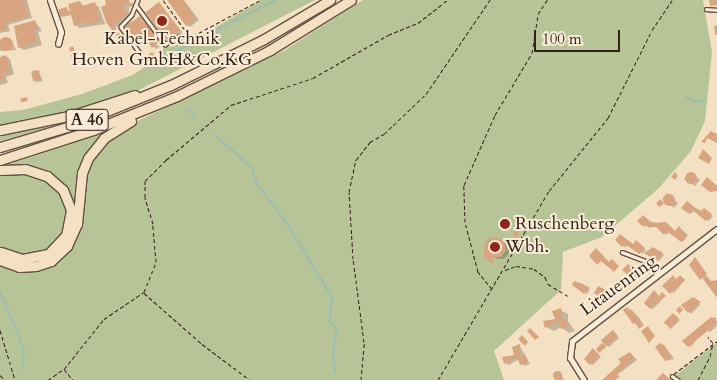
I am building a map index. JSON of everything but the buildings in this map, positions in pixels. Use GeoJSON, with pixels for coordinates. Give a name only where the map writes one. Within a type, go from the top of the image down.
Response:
{"type":"FeatureCollection","features":[{"type":"Feature","properties":{"kind":"highway","name":"A 46"},"geometry":{"type":"LineString","coordinates":[[0,147],[67,127],[171,85],[264,39],[330,0]]}},
{"type":"Feature","properties":{"kind":"highway","name":"A 46"},"geometry":{"type":"LineString","coordinates":[[0,160],[93,130],[177,96],[270,50],[351,0]]}},
{"type":"Feature","properties":{"kind":"highway"},"geometry":{"type":"LineString","coordinates":[[0,130],[73,115],[163,84],[171,85]]}},
{"type":"Feature","properties":{"kind":"highway"},"geometry":{"type":"LineString","coordinates":[[0,260],[28,267],[50,260],[62,252],[77,224],[82,173],[92,150],[112,131],[171,102],[177,96]]}},
{"type":"Feature","properties":{"kind":"highway"},"geometry":{"type":"LineString","coordinates":[[0,170],[25,169],[47,176],[63,190],[71,210],[66,235],[48,254],[22,259],[0,252]]}},
{"type":"Feature","properties":{"kind":"street"},"geometry":{"type":"LineString","coordinates":[[50,0],[61,32],[58,44]]}},
{"type":"Feature","properties":{"kind":"street","name":"Litauenring"},"geometry":{"type":"LineString","coordinates":[[584,380],[570,358],[572,340],[717,229]]}},
{"type":"Feature","properties":{"kind":"lane"},"geometry":{"type":"LineString","coordinates":[[138,0],[121,27],[140,53]]}},
{"type":"Feature","properties":{"kind":"lane"},"geometry":{"type":"LineString","coordinates":[[136,5],[165,44],[180,36]]}},
{"type":"Feature","properties":{"kind":"lane"},"geometry":{"type":"LineString","coordinates":[[706,9],[717,10]]}},
{"type":"Feature","properties":{"kind":"lane"},"geometry":{"type":"LineString","coordinates":[[622,252],[652,265],[661,273]]}},
{"type":"Feature","properties":{"kind":"lane"},"geometry":{"type":"LineString","coordinates":[[672,376],[678,380]]}},
{"type":"Feature","properties":{"kind":"path"},"geometry":{"type":"LineString","coordinates":[[163,0],[188,34],[193,36],[260,0]]}},
{"type":"Feature","properties":{"kind":"path"},"geometry":{"type":"LineString","coordinates":[[48,380],[64,369],[104,318],[144,292],[156,262],[153,224],[145,197],[145,181],[152,174],[231,105],[314,78],[388,35],[418,23],[447,0]]}},
{"type":"Feature","properties":{"kind":"path"},"geometry":{"type":"LineString","coordinates":[[361,380],[364,342],[353,259],[349,192],[356,160],[370,142],[384,134],[426,94],[490,0]]}},
{"type":"Feature","properties":{"kind":"path"},"geometry":{"type":"LineString","coordinates":[[493,289],[478,272],[465,222],[464,185],[495,115],[532,53],[538,14],[547,0]]}},
{"type":"Feature","properties":{"kind":"path"},"geometry":{"type":"LineString","coordinates":[[438,380],[506,270],[549,192],[608,118],[643,52],[652,30],[672,0]]}},
{"type":"Feature","properties":{"kind":"path"},"geometry":{"type":"LineString","coordinates":[[506,270],[516,266],[534,269],[545,277],[548,284],[568,296]]}},
{"type":"Feature","properties":{"kind":"path"},"geometry":{"type":"LineString","coordinates":[[144,292],[169,312],[202,344],[250,380]]}},
{"type":"Feature","properties":{"kind":"path"},"geometry":{"type":"LineString","coordinates":[[0,330],[15,380]]}},
{"type":"Feature","properties":{"kind":"path"},"geometry":{"type":"LineString","coordinates":[[698,380],[704,374],[712,343],[708,337]]}},
{"type":"Feature","properties":{"kind":"path"},"geometry":{"type":"LineString","coordinates":[[672,376],[717,341]]}},
{"type":"Feature","properties":{"kind":"path"},"geometry":{"type":"LineString","coordinates":[[64,369],[73,380]]}},
{"type":"Feature","properties":{"kind":"path"},"geometry":{"type":"LineString","coordinates":[[0,375],[5,380]]}},
{"type":"Feature","properties":{"kind":"green space"},"geometry":{"type":"Polygon","coordinates":[[[261,0],[315,0],[133,93],[76,110],[0,126],[0,112],[23,110],[82,94],[133,75],[161,55],[159,52],[165,47],[174,46],[187,36],[198,38],[261,0]]]}},
{"type":"Feature","properties":{"kind":"green space"},"geometry":{"type":"Polygon","coordinates":[[[363,0],[703,0],[712,52],[705,121],[691,151],[659,188],[602,237],[563,252],[561,290],[494,351],[504,380],[0,380],[0,174],[7,173],[7,165],[98,135],[105,140],[123,128],[285,50],[363,0]]]}},
{"type":"Feature","properties":{"kind":"green space"},"geometry":{"type":"Polygon","coordinates":[[[47,125],[48,128],[0,141],[0,135],[47,125]]]}},
{"type":"Feature","properties":{"kind":"green space"},"geometry":{"type":"Polygon","coordinates":[[[717,342],[717,380],[679,380],[675,376],[717,342]]]}},
{"type":"Feature","properties":{"kind":"waterway"},"geometry":{"type":"LineString","coordinates":[[165,68],[163,58],[275,0]]}},
{"type":"Feature","properties":{"kind":"waterway"},"geometry":{"type":"LineString","coordinates":[[686,97],[697,102],[704,100]]}},
{"type":"Feature","properties":{"kind":"waterway"},"geometry":{"type":"LineString","coordinates":[[188,109],[196,117]]}},
{"type":"Feature","properties":{"kind":"waterway"},"geometry":{"type":"LineString","coordinates":[[215,135],[252,168],[257,184],[286,222],[332,297],[330,321],[337,329],[333,352],[335,372]]}},
{"type":"Feature","properties":{"kind":"waterway"},"geometry":{"type":"LineString","coordinates":[[0,292],[24,352],[22,370]]}},
{"type":"Feature","properties":{"kind":"place","name":"Kabel-Technik Hoven GmbH&Co.KG"},"geometry":{"type":"Point","coordinates":[162,21]}},
{"type":"Feature","properties":{"kind":"place","name":"Ruschenberg"},"geometry":{"type":"Point","coordinates":[505,224]}},
{"type":"Feature","properties":{"kind":"place","name":"Wbh."},"geometry":{"type":"Point","coordinates":[495,247]}}]}
